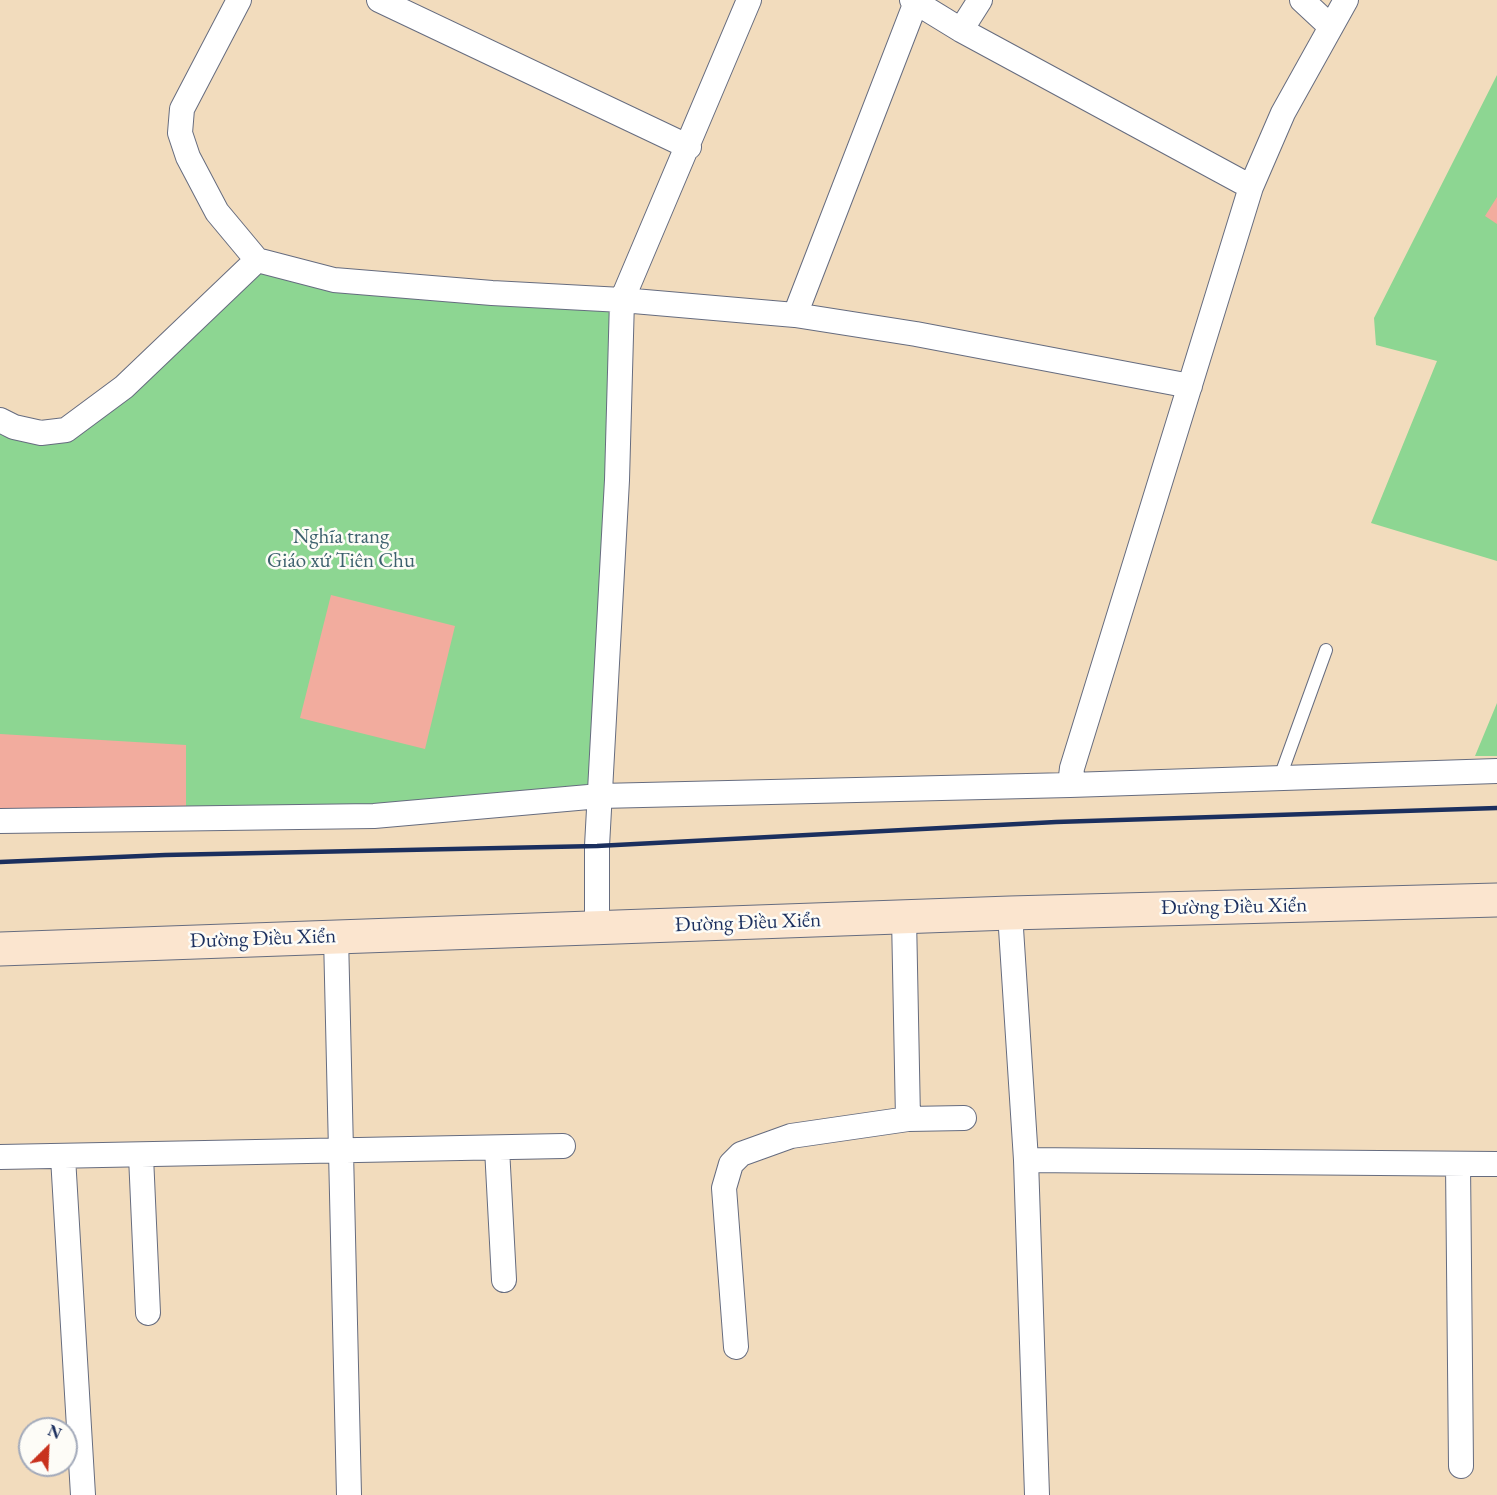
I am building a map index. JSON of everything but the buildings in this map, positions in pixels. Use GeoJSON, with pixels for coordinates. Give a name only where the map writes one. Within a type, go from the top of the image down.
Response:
{"type":"FeatureCollection","features":[{"type":"Feature","properties":{"kind":"street"},"geometry":{"type":"LineString","coordinates":[[239,0],[182,109],[180,133],[188,157],[217,212],[257,260],[334,280],[492,293],[622,300],[795,315],[927,336],[1190,386]]}},
{"type":"Feature","properties":{"kind":"street"},"geometry":{"type":"LineString","coordinates":[[379,0],[689,147]]}},
{"type":"Feature","properties":{"kind":"street"},"geometry":{"type":"LineString","coordinates":[[597,929],[600,796],[617,480],[622,300],[689,147],[749,0]]}},
{"type":"Feature","properties":{"kind":"street"},"geometry":{"type":"LineString","coordinates":[[961,30],[980,0]]}},
{"type":"Feature","properties":{"kind":"street"},"geometry":{"type":"LineString","coordinates":[[1302,0],[1331,27]]}},
{"type":"Feature","properties":{"kind":"street"},"geometry":{"type":"LineString","coordinates":[[1070,785],[1072,768],[1251,187],[1283,113],[1347,0]]}},
{"type":"Feature","properties":{"kind":"street"},"geometry":{"type":"LineString","coordinates":[[795,315],[914,1],[961,30],[1251,187]]}},
{"type":"Feature","properties":{"kind":"street"},"geometry":{"type":"LineString","coordinates":[[0,420],[14,427],[41,433],[66,430],[123,387],[257,260]]}},
{"type":"Feature","properties":{"kind":"street"},"geometry":{"type":"LineString","coordinates":[[0,821],[374,816],[600,796],[1070,785],[1497,771]]}},
{"type":"Feature","properties":{"kind":"street","name":"Đường Điều Xiển"},"geometry":{"type":"LineString","coordinates":[[0,949],[1010,913],[1497,900]]}},
{"type":"Feature","properties":{"kind":"street"},"geometry":{"type":"LineString","coordinates":[[1010,913],[1026,1160],[1037,1495]]}},
{"type":"Feature","properties":{"kind":"street"},"geometry":{"type":"LineString","coordinates":[[904,917],[908,1119]]}},
{"type":"Feature","properties":{"kind":"street"},"geometry":{"type":"LineString","coordinates":[[336,936],[349,1495]]}},
{"type":"Feature","properties":{"kind":"street"},"geometry":{"type":"LineString","coordinates":[[736,1347],[724,1188],[731,1164],[741,1154],[791,1136],[908,1119],[964,1118]]}},
{"type":"Feature","properties":{"kind":"street"},"geometry":{"type":"LineString","coordinates":[[0,1158],[563,1146]]}},
{"type":"Feature","properties":{"kind":"street"},"geometry":{"type":"LineString","coordinates":[[497,1148],[504,1280]]}},
{"type":"Feature","properties":{"kind":"street"},"geometry":{"type":"LineString","coordinates":[[141,1156],[148,1313]]}},
{"type":"Feature","properties":{"kind":"street"},"geometry":{"type":"LineString","coordinates":[[63,1157],[82,1495]]}},
{"type":"Feature","properties":{"kind":"street"},"geometry":{"type":"LineString","coordinates":[[1026,1160],[1497,1164]]}},
{"type":"Feature","properties":{"kind":"street"},"geometry":{"type":"LineString","coordinates":[[1458,1164],[1461,1466]]}},
{"type":"Feature","properties":{"kind":"lane"},"geometry":{"type":"LineString","coordinates":[[1280,777],[1326,650]]}},
{"type":"Feature","properties":{"kind":"green space"},"geometry":{"type":"Polygon","coordinates":[[[1497,75],[1497,561],[1371,523],[1437,361],[1376,345],[1374,318],[1497,75]]]}},
{"type":"Feature","properties":{"kind":"green space","name":"Nghĩa trang Giáo xứ Tiên Chu"},"geometry":{"type":"Polygon","coordinates":[[[260,271],[610,310],[606,484],[590,788],[373,805],[0,811],[0,431],[38,443],[260,271]]]}},
{"type":"Feature","properties":{"kind":"green space"},"geometry":{"type":"Polygon","coordinates":[[[1497,703],[1497,756],[1475,756],[1497,703]]]}},
{"type":"Feature","properties":{"kind":"railway"},"geometry":{"type":"LineString","coordinates":[[0,862],[165,855],[597,846],[1056,822],[1497,808]]}}]}
